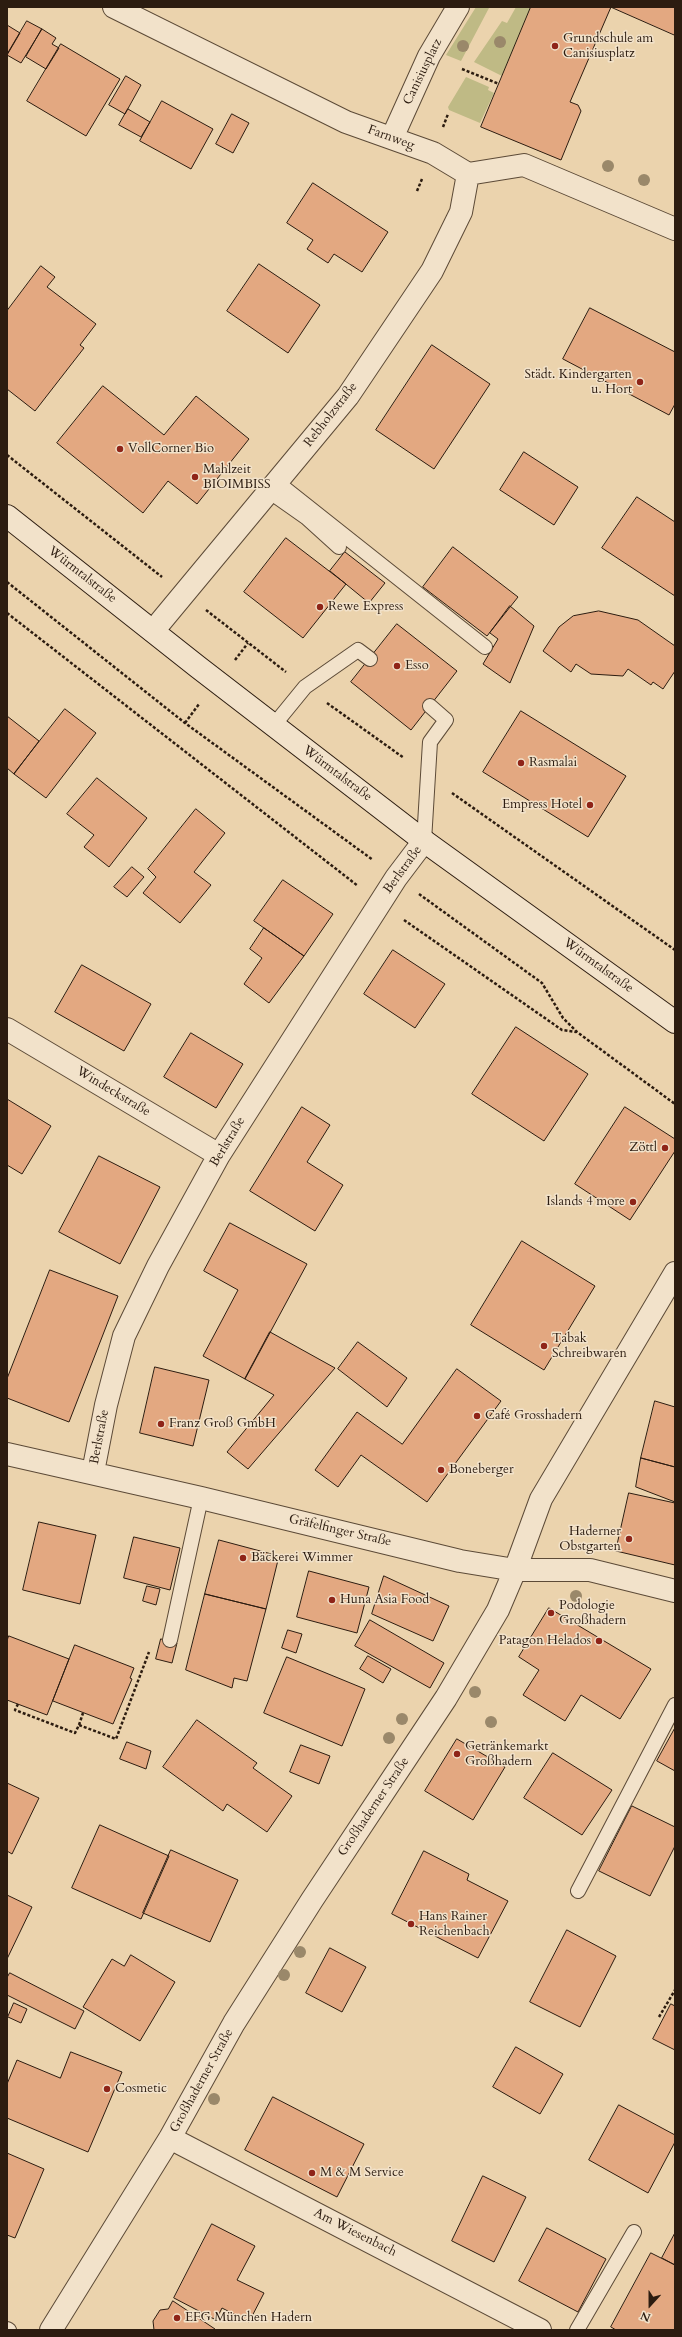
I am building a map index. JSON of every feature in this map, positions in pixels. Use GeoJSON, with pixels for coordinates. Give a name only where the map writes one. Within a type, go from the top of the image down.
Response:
{"type":"FeatureCollection","features":[{"type":"Feature","properties":{"kind":"street","name":"Farnweg"},"geometry":{"type":"LineString","coordinates":[[114,7],[346,122],[433,152],[468,174]]}},
{"type":"Feature","properties":{"kind":"street","name":"Canisiusplatz"},"geometry":{"type":"LineString","coordinates":[[392,138],[428,56],[458,7]]}},
{"type":"Feature","properties":{"kind":"street"},"geometry":{"type":"LineString","coordinates":[[468,174],[524,165],[675,229]]}},
{"type":"Feature","properties":{"kind":"street","name":"Rebholzstraße"},"geometry":{"type":"LineString","coordinates":[[153,631],[348,396],[432,271],[461,212],[468,174]]}},
{"type":"Feature","properties":{"kind":"street","name":"Würmtalstraße"},"geometry":{"type":"LineString","coordinates":[[7,516],[424,841],[675,1022]]}},
{"type":"Feature","properties":{"kind":"street","name":"Berlstraße"},"geometry":{"type":"LineString","coordinates":[[93,1472],[106,1405],[124,1336],[158,1266],[219,1155],[396,878],[424,841]]}},
{"type":"Feature","properties":{"kind":"street","name":"Windeckstraße"},"geometry":{"type":"LineString","coordinates":[[7,1029],[219,1155]]}},
{"type":"Feature","properties":{"kind":"street","name":"Großhaderner Straße"},"geometry":{"type":"LineString","coordinates":[[51,2330],[170,2138],[234,2023],[316,1894],[434,1719],[498,1610],[515,1570],[541,1499],[675,1273]]}},
{"type":"Feature","properties":{"kind":"street","name":"Gräfelfinger Straße"},"geometry":{"type":"LineString","coordinates":[[7,1454],[93,1472],[460,1561],[515,1570],[590,1570],[675,1591]]}},
{"type":"Feature","properties":{"kind":"street","name":"Am Wiesenbach"},"geometry":{"type":"LineString","coordinates":[[170,2138],[540,2330]]}},
{"type":"Feature","properties":{"kind":"lane"},"geometry":{"type":"LineString","coordinates":[[274,487],[338,547]]}},
{"type":"Feature","properties":{"kind":"lane"},"geometry":{"type":"LineString","coordinates":[[274,487],[485,647]]}},
{"type":"Feature","properties":{"kind":"lane"},"geometry":{"type":"LineString","coordinates":[[274,725],[305,687],[358,650],[370,659]]}},
{"type":"Feature","properties":{"kind":"lane"},"geometry":{"type":"LineString","coordinates":[[424,841],[430,777],[430,742],[446,720],[430,706]]}},
{"type":"Feature","properties":{"kind":"lane"},"geometry":{"type":"LineString","coordinates":[[170,1638],[201,1498]]}},
{"type":"Feature","properties":{"kind":"lane"},"geometry":{"type":"LineString","coordinates":[[578,1891],[675,1705]]}},
{"type":"Feature","properties":{"kind":"lane"},"geometry":{"type":"LineString","coordinates":[[577,2330],[634,2232]]}},
{"type":"Feature","properties":{"kind":"path"},"geometry":{"type":"LineString","coordinates":[[462,69],[499,84]]}},
{"type":"Feature","properties":{"kind":"path"},"geometry":{"type":"LineString","coordinates":[[7,455],[305,687],[675,950]]}},
{"type":"Feature","properties":{"kind":"path"},"geometry":{"type":"LineString","coordinates":[[7,582],[185,723],[542,983],[563,1018],[577,1032],[675,1104]]}},
{"type":"Feature","properties":{"kind":"path"},"geometry":{"type":"LineString","coordinates":[[7,612],[380,903],[562,1030],[577,1032]]}},
{"type":"Feature","properties":{"kind":"path"},"geometry":{"type":"LineString","coordinates":[[79,1725],[116,1740],[157,1633],[170,1638]]}},
{"type":"Feature","properties":{"kind":"path"},"geometry":{"type":"LineString","coordinates":[[18,1704],[15,1710],[75,1733],[83,1713]]}},
{"type":"Feature","properties":{"kind":"path"},"geometry":{"type":"LineString","coordinates":[[659,2017],[675,1990]]}},
{"type":"Feature","properties":{"kind":"shaded area"},"geometry":{"type":"Polygon","coordinates":[[[476,7],[489,8],[461,61],[446,55],[476,7]]]}},
{"type":"Feature","properties":{"kind":"shaded area"},"geometry":{"type":"Polygon","coordinates":[[[516,7],[531,7],[502,76],[474,62],[502,21],[507,23],[516,7]]]}},
{"type":"Feature","properties":{"kind":"shaded area"},"geometry":{"type":"Polygon","coordinates":[[[466,77],[489,87],[488,90],[494,93],[480,123],[449,110],[448,107],[466,77]]]}},
{"type":"Feature","properties":{"kind":"building","name":"Grundschule am Canisiusplatz"},"geometry":{"type":"Polygon","coordinates":[[[531,7],[611,7],[570,102],[578,105],[581,111],[561,160],[481,127],[531,7]]]}},
{"type":"Feature","properties":{"kind":"building","name":"Grundschule am Canisiusplatz"},"geometry":{"type":"Polygon","coordinates":[[[611,7],[675,7],[675,35],[611,7]]]}},
{"type":"Feature","properties":{"kind":"building"},"geometry":{"type":"Polygon","coordinates":[[[27,21],[42,29],[21,63],[7,55],[27,21]]]}},
{"type":"Feature","properties":{"kind":"building"},"geometry":{"type":"Polygon","coordinates":[[[7,25],[20,33],[7,55],[7,25]]]}},
{"type":"Feature","properties":{"kind":"building"},"geometry":{"type":"Polygon","coordinates":[[[42,29],[56,38],[52,44],[59,48],[46,69],[26,57],[42,29]]]}},
{"type":"Feature","properties":{"kind":"building"},"geometry":{"type":"Polygon","coordinates":[[[61,44],[120,79],[86,136],[27,101],[61,44]]]}},
{"type":"Feature","properties":{"kind":"building"},"geometry":{"type":"Polygon","coordinates":[[[126,76],[141,85],[125,114],[109,105],[126,76]]]}},
{"type":"Feature","properties":{"kind":"building"},"geometry":{"type":"Polygon","coordinates":[[[162,101],[213,129],[191,169],[140,141],[162,101]]]}},
{"type":"Feature","properties":{"kind":"building"},"geometry":{"type":"Polygon","coordinates":[[[128,109],[150,122],[141,137],[119,125],[128,109]]]}},
{"type":"Feature","properties":{"kind":"building"},"geometry":{"type":"Polygon","coordinates":[[[232,114],[249,123],[233,153],[216,144],[232,114]]]}},
{"type":"Feature","properties":{"kind":"building"},"geometry":{"type":"Polygon","coordinates":[[[313,183],[388,232],[362,272],[334,254],[328,263],[307,249],[313,240],[287,223],[313,183]]]}},
{"type":"Feature","properties":{"kind":"building"},"geometry":{"type":"Polygon","coordinates":[[[259,264],[320,305],[288,353],[227,311],[259,264]]]}},
{"type":"Feature","properties":{"kind":"building"},"geometry":{"type":"Polygon","coordinates":[[[41,266],[55,277],[47,287],[96,324],[80,345],[84,348],[35,411],[7,389],[7,311],[41,266]]]}},
{"type":"Feature","properties":{"kind":"building","name":"Städt. Kindergarten u. Hort"},"geometry":{"type":"Polygon","coordinates":[[[590,308],[675,352],[675,404],[669,415],[563,359],[590,308]]]}},
{"type":"Feature","properties":{"kind":"building"},"geometry":{"type":"Polygon","coordinates":[[[432,345],[490,384],[434,469],[376,430],[432,345]]]}},
{"type":"Feature","properties":{"kind":"building"},"geometry":{"type":"Polygon","coordinates":[[[103,386],[164,435],[196,396],[249,439],[197,504],[168,481],[143,513],[57,443],[103,386]]]}},
{"type":"Feature","properties":{"kind":"building"},"geometry":{"type":"Polygon","coordinates":[[[524,452],[578,487],[554,525],[500,490],[524,452]]]}},
{"type":"Feature","properties":{"kind":"building"},"geometry":{"type":"Polygon","coordinates":[[[637,497],[675,522],[675,596],[602,548],[637,497]]]}},
{"type":"Feature","properties":{"kind":"building"},"geometry":{"type":"Polygon","coordinates":[[[286,538],[346,584],[303,638],[244,592],[286,538]]]}},
{"type":"Feature","properties":{"kind":"building"},"geometry":{"type":"Polygon","coordinates":[[[453,547],[518,597],[487,636],[423,587],[453,547]]]}},
{"type":"Feature","properties":{"kind":"building"},"geometry":{"type":"Polygon","coordinates":[[[345,552],[385,583],[369,603],[330,571],[345,552]]]}},
{"type":"Feature","properties":{"kind":"building"},"geometry":{"type":"Polygon","coordinates":[[[510,606],[534,626],[510,683],[483,664],[498,639],[490,633],[510,606]]]}},
{"type":"Feature","properties":{"kind":"building"},"geometry":{"type":"Polygon","coordinates":[[[599,611],[638,620],[675,646],[675,671],[663,689],[653,682],[651,685],[628,669],[623,676],[591,674],[576,664],[571,672],[543,651],[559,627],[573,616],[599,611]]]}},
{"type":"Feature","properties":{"kind":"building"},"geometry":{"type":"Polygon","coordinates":[[[397,624],[457,671],[411,730],[351,682],[397,624]]]}},
{"type":"Feature","properties":{"kind":"building"},"geometry":{"type":"Polygon","coordinates":[[[65,709],[96,733],[46,798],[14,774],[65,709]]]}},
{"type":"Feature","properties":{"kind":"building"},"geometry":{"type":"Polygon","coordinates":[[[521,711],[626,776],[588,837],[483,772],[521,711]]]}},
{"type":"Feature","properties":{"kind":"building"},"geometry":{"type":"Polygon","coordinates":[[[7,716],[39,741],[14,774],[7,768],[7,716]]]}},
{"type":"Feature","properties":{"kind":"building"},"geometry":{"type":"Polygon","coordinates":[[[97,778],[147,818],[109,867],[84,847],[94,835],[67,814],[97,778]]]}},
{"type":"Feature","properties":{"kind":"building"},"geometry":{"type":"Polygon","coordinates":[[[196,809],[225,833],[194,872],[211,885],[180,923],[143,893],[156,877],[148,869],[196,809]]]}},
{"type":"Feature","properties":{"kind":"building"},"geometry":{"type":"Polygon","coordinates":[[[132,867],[144,877],[127,897],[114,887],[132,867]]]}},
{"type":"Feature","properties":{"kind":"building"},"geometry":{"type":"Polygon","coordinates":[[[283,880],[333,914],[304,956],[254,921],[283,880]]]}},
{"type":"Feature","properties":{"kind":"building"},"geometry":{"type":"Polygon","coordinates":[[[264,928],[304,956],[269,1003],[244,984],[262,958],[250,949],[264,928]]]}},
{"type":"Feature","properties":{"kind":"building"},"geometry":{"type":"Polygon","coordinates":[[[393,950],[445,984],[415,1028],[364,994],[393,950]]]}},
{"type":"Feature","properties":{"kind":"building"},"geometry":{"type":"Polygon","coordinates":[[[82,965],[151,1004],[124,1051],[55,1012],[82,965]]]}},
{"type":"Feature","properties":{"kind":"building"},"geometry":{"type":"Polygon","coordinates":[[[516,1027],[588,1074],[544,1141],[472,1094],[516,1027]]]}},
{"type":"Feature","properties":{"kind":"building"},"geometry":{"type":"Polygon","coordinates":[[[191,1033],[243,1064],[216,1108],[164,1077],[191,1033]]]}},
{"type":"Feature","properties":{"kind":"building"},"geometry":{"type":"Polygon","coordinates":[[[7,1099],[51,1126],[22,1174],[7,1165],[7,1099]]]}},
{"type":"Feature","properties":{"kind":"building"},"geometry":{"type":"Polygon","coordinates":[[[302,1107],[330,1125],[307,1162],[343,1185],[315,1231],[250,1191],[302,1107]]]}},
{"type":"Feature","properties":{"kind":"building"},"geometry":{"type":"Polygon","coordinates":[[[625,1107],[675,1139],[675,1151],[630,1220],[575,1184],[625,1107]]]}},
{"type":"Feature","properties":{"kind":"building"},"geometry":{"type":"Polygon","coordinates":[[[99,1156],[160,1187],[120,1264],[59,1232],[99,1156]]]}},
{"type":"Feature","properties":{"kind":"building"},"geometry":{"type":"Polygon","coordinates":[[[230,1223],[307,1264],[245,1379],[203,1356],[238,1290],[204,1271],[230,1223]]]}},
{"type":"Feature","properties":{"kind":"building"},"geometry":{"type":"Polygon","coordinates":[[[522,1241],[595,1286],[544,1370],[471,1325],[522,1241]]]}},
{"type":"Feature","properties":{"kind":"building"},"geometry":{"type":"Polygon","coordinates":[[[50,1270],[118,1296],[69,1422],[7,1398],[7,1379],[50,1270]]]}},
{"type":"Feature","properties":{"kind":"building"},"geometry":{"type":"Polygon","coordinates":[[[270,1332],[335,1368],[248,1469],[227,1452],[274,1395],[245,1379],[270,1332]]]}},
{"type":"Feature","properties":{"kind":"building"},"geometry":{"type":"Polygon","coordinates":[[[358,1342],[407,1378],[387,1407],[338,1369],[358,1342]]]}},
{"type":"Feature","properties":{"kind":"building"},"geometry":{"type":"Polygon","coordinates":[[[155,1367],[209,1380],[193,1446],[140,1433],[155,1367]]]}},
{"type":"Feature","properties":{"kind":"building"},"geometry":{"type":"Polygon","coordinates":[[[457,1369],[501,1401],[427,1502],[361,1455],[338,1487],[315,1470],[357,1412],[402,1444],[457,1369]]]}},
{"type":"Feature","properties":{"kind":"building"},"geometry":{"type":"Polygon","coordinates":[[[655,1401],[675,1407],[675,1467],[641,1458],[655,1401]]]}},
{"type":"Feature","properties":{"kind":"building"},"geometry":{"type":"Polygon","coordinates":[[[641,1458],[675,1467],[675,1502],[636,1487],[641,1458]]]}},
{"type":"Feature","properties":{"kind":"building"},"geometry":{"type":"Polygon","coordinates":[[[629,1493],[675,1503],[675,1565],[616,1551],[629,1493]]]}},
{"type":"Feature","properties":{"kind":"building"},"geometry":{"type":"Polygon","coordinates":[[[39,1522],[96,1535],[80,1604],[23,1590],[39,1522]]]}},
{"type":"Feature","properties":{"kind":"building"},"geometry":{"type":"Polygon","coordinates":[[[134,1537],[180,1548],[170,1590],[124,1578],[134,1537]]]}},
{"type":"Feature","properties":{"kind":"building"},"geometry":{"type":"Polygon","coordinates":[[[219,1540],[279,1556],[266,1609],[205,1594],[219,1540]]]}},
{"type":"Feature","properties":{"kind":"building"},"geometry":{"type":"Polygon","coordinates":[[[309,1571],[369,1587],[357,1633],[297,1617],[309,1571]]]}},
{"type":"Feature","properties":{"kind":"building"},"geometry":{"type":"Polygon","coordinates":[[[384,1576],[449,1606],[433,1641],[372,1614],[384,1576]]]}},
{"type":"Feature","properties":{"kind":"building"},"geometry":{"type":"Polygon","coordinates":[[[147,1586],[160,1589],[156,1605],[143,1601],[147,1586]]]}},
{"type":"Feature","properties":{"kind":"building"},"geometry":{"type":"Polygon","coordinates":[[[205,1594],[266,1609],[247,1681],[234,1678],[232,1688],[186,1670],[205,1594]]]}},
{"type":"Feature","properties":{"kind":"building"},"geometry":{"type":"Polygon","coordinates":[[[549,1608],[651,1669],[620,1719],[581,1695],[565,1721],[523,1695],[539,1670],[519,1657],[549,1608]]]}},
{"type":"Feature","properties":{"kind":"building"},"geometry":{"type":"Polygon","coordinates":[[[370,1620],[444,1663],[430,1688],[355,1646],[370,1620]]]}},
{"type":"Feature","properties":{"kind":"building"},"geometry":{"type":"Polygon","coordinates":[[[288,1630],[302,1634],[296,1653],[282,1648],[288,1630]]]}},
{"type":"Feature","properties":{"kind":"building"},"geometry":{"type":"Polygon","coordinates":[[[9,1636],[69,1659],[47,1715],[7,1700],[7,1641],[9,1636]]]}},
{"type":"Feature","properties":{"kind":"building"},"geometry":{"type":"Polygon","coordinates":[[[161,1639],[177,1643],[172,1663],[156,1659],[161,1639]]]}},
{"type":"Feature","properties":{"kind":"building"},"geometry":{"type":"Polygon","coordinates":[[[75,1645],[134,1668],[130,1678],[132,1679],[113,1724],[53,1701],[75,1645]]]}},
{"type":"Feature","properties":{"kind":"building"},"geometry":{"type":"Polygon","coordinates":[[[368,1656],[391,1669],[383,1683],[360,1669],[368,1656]]]}},
{"type":"Feature","properties":{"kind":"building"},"geometry":{"type":"Polygon","coordinates":[[[287,1657],[365,1689],[342,1746],[264,1713],[287,1657]]]}},
{"type":"Feature","properties":{"kind":"building"},"geometry":{"type":"Polygon","coordinates":[[[197,1720],[257,1763],[253,1768],[292,1796],[267,1832],[227,1804],[223,1811],[163,1767],[197,1720]]]}},
{"type":"Feature","properties":{"kind":"building"},"geometry":{"type":"Polygon","coordinates":[[[675,1728],[675,1771],[657,1761],[675,1728]]]}},
{"type":"Feature","properties":{"kind":"building"},"geometry":{"type":"Polygon","coordinates":[[[457,1739],[505,1767],[473,1820],[425,1791],[457,1739]]]}},
{"type":"Feature","properties":{"kind":"building"},"geometry":{"type":"Polygon","coordinates":[[[127,1742],[151,1751],[146,1769],[120,1759],[127,1742]]]}},
{"type":"Feature","properties":{"kind":"building"},"geometry":{"type":"Polygon","coordinates":[[[301,1745],[330,1756],[319,1784],[290,1772],[301,1745]]]}},
{"type":"Feature","properties":{"kind":"building"},"geometry":{"type":"Polygon","coordinates":[[[553,1753],[612,1790],[582,1835],[524,1798],[553,1753]]]}},
{"type":"Feature","properties":{"kind":"building"},"geometry":{"type":"Polygon","coordinates":[[[7,1783],[39,1798],[12,1854],[7,1851],[7,1783]]]}},
{"type":"Feature","properties":{"kind":"building"},"geometry":{"type":"Polygon","coordinates":[[[632,1806],[675,1827],[675,1846],[650,1896],[599,1871],[632,1806]]]}},
{"type":"Feature","properties":{"kind":"building"},"geometry":{"type":"Polygon","coordinates":[[[100,1825],[169,1856],[141,1919],[72,1888],[100,1825]]]}},
{"type":"Feature","properties":{"kind":"building"},"geometry":{"type":"Polygon","coordinates":[[[171,1850],[238,1880],[210,1942],[143,1913],[171,1850]]]}},
{"type":"Feature","properties":{"kind":"building"},"geometry":{"type":"Polygon","coordinates":[[[424,1851],[469,1874],[467,1880],[508,1901],[478,1958],[392,1914],[424,1851]]]}},
{"type":"Feature","properties":{"kind":"building"},"geometry":{"type":"Polygon","coordinates":[[[7,1895],[32,1907],[7,1959],[7,1895]]]}},
{"type":"Feature","properties":{"kind":"building"},"geometry":{"type":"Polygon","coordinates":[[[567,1930],[616,1956],[580,2027],[530,2002],[567,1930]]]}},
{"type":"Feature","properties":{"kind":"building"},"geometry":{"type":"Polygon","coordinates":[[[330,1948],[366,1967],[342,2012],[306,1993],[330,1948]]]}},
{"type":"Feature","properties":{"kind":"building"},"geometry":{"type":"Polygon","coordinates":[[[131,1955],[175,1982],[140,2041],[83,2007],[112,1959],[124,1966],[131,1955]]]}},
{"type":"Feature","properties":{"kind":"building"},"geometry":{"type":"Polygon","coordinates":[[[10,1973],[84,2011],[75,2029],[7,1995],[7,1978],[10,1973]]]}},
{"type":"Feature","properties":{"kind":"building"},"geometry":{"type":"Polygon","coordinates":[[[14,2003],[27,2009],[21,2023],[8,2017],[14,2003]]]}},
{"type":"Feature","properties":{"kind":"building"},"geometry":{"type":"Polygon","coordinates":[[[671,2004],[675,2006],[675,2050],[653,2039],[671,2004]]]}},
{"type":"Feature","properties":{"kind":"building"},"geometry":{"type":"Polygon","coordinates":[[[516,2047],[563,2074],[540,2114],[493,2087],[516,2047]]]}},
{"type":"Feature","properties":{"kind":"building"},"geometry":{"type":"Polygon","coordinates":[[[71,2052],[122,2072],[88,2152],[7,2118],[7,2084],[17,2060],[60,2078],[71,2052]]]}},
{"type":"Feature","properties":{"kind":"building"},"geometry":{"type":"Polygon","coordinates":[[[273,2097],[364,2144],[337,2197],[245,2150],[273,2097]]]}},
{"type":"Feature","properties":{"kind":"building"},"geometry":{"type":"Polygon","coordinates":[[[619,2105],[675,2135],[675,2142],[648,2193],[589,2160],[619,2105]]]}},
{"type":"Feature","properties":{"kind":"building"},"geometry":{"type":"Polygon","coordinates":[[[7,2153],[44,2169],[15,2238],[7,2235],[7,2153]]]}},
{"type":"Feature","properties":{"kind":"building"},"geometry":{"type":"Polygon","coordinates":[[[483,2176],[526,2197],[494,2262],[452,2241],[483,2176]]]}},
{"type":"Feature","properties":{"kind":"building"},"geometry":{"type":"Polygon","coordinates":[[[212,2224],[255,2246],[237,2280],[264,2293],[249,2322],[222,2308],[216,2320],[174,2298],[212,2224]]]}},
{"type":"Feature","properties":{"kind":"building"},"geometry":{"type":"Polygon","coordinates":[[[547,2228],[606,2259],[578,2312],[519,2281],[547,2228]]]}},
{"type":"Feature","properties":{"kind":"building"},"geometry":{"type":"Polygon","coordinates":[[[675,2233],[675,2265],[662,2258],[675,2233]]]}},
{"type":"Feature","properties":{"kind":"building"},"geometry":{"type":"Polygon","coordinates":[[[651,2253],[675,2265],[675,2330],[616,2330],[611,2327],[651,2253]]]}},
{"type":"Feature","properties":{"kind":"building","name":"EFG München Hadern"},"geometry":{"type":"Polygon","coordinates":[[[173,2301],[215,2329],[154,2330],[153,2321],[160,2310],[168,2309],[173,2301]]]}},
{"type":"Feature","properties":{"kind":"place","name":"Grundschule am Canisiusplatz"},"geometry":{"type":"Point","coordinates":[555,46]}},
{"type":"Feature","properties":{"kind":"place","name":"Städt. Kindergarten u. Hort"},"geometry":{"type":"Point","coordinates":[640,382]}},
{"type":"Feature","properties":{"kind":"place","name":"VollCorner Bio"},"geometry":{"type":"Point","coordinates":[120,449]}},
{"type":"Feature","properties":{"kind":"place","name":"Mahlzeit BIOIMBISS"},"geometry":{"type":"Point","coordinates":[195,477]}},
{"type":"Feature","properties":{"kind":"place","name":"Rewe Express"},"geometry":{"type":"Point","coordinates":[320,607]}},
{"type":"Feature","properties":{"kind":"place","name":"Esso"},"geometry":{"type":"Point","coordinates":[397,666]}},
{"type":"Feature","properties":{"kind":"place","name":"Rasmalai"},"geometry":{"type":"Point","coordinates":[521,763]}},
{"type":"Feature","properties":{"kind":"place","name":"Empress Hotel"},"geometry":{"type":"Point","coordinates":[590,805]}},
{"type":"Feature","properties":{"kind":"place","name":"Zöttl"},"geometry":{"type":"Point","coordinates":[665,1148]}},
{"type":"Feature","properties":{"kind":"place","name":"Islands 4 more"},"geometry":{"type":"Point","coordinates":[633,1202]}},
{"type":"Feature","properties":{"kind":"place","name":"Tabak Schreibwaren"},"geometry":{"type":"Point","coordinates":[544,1346]}},
{"type":"Feature","properties":{"kind":"place","name":"Café Grosshadern"},"geometry":{"type":"Point","coordinates":[477,1416]}},
{"type":"Feature","properties":{"kind":"place","name":"Franz Groß GmbH"},"geometry":{"type":"Point","coordinates":[161,1424]}},
{"type":"Feature","properties":{"kind":"place","name":"Boneberger"},"geometry":{"type":"Point","coordinates":[441,1470]}},
{"type":"Feature","properties":{"kind":"place","name":"Haderner Obstgarten"},"geometry":{"type":"Point","coordinates":[629,1539]}},
{"type":"Feature","properties":{"kind":"place","name":"Bäckerei Wimmer"},"geometry":{"type":"Point","coordinates":[243,1558]}},
{"type":"Feature","properties":{"kind":"place","name":"Huna Asia Food"},"geometry":{"type":"Point","coordinates":[332,1600]}},
{"type":"Feature","properties":{"kind":"place","name":"Podologie Großhadern"},"geometry":{"type":"Point","coordinates":[551,1613]}},
{"type":"Feature","properties":{"kind":"place","name":"Patagon Helados"},"geometry":{"type":"Point","coordinates":[599,1641]}},
{"type":"Feature","properties":{"kind":"place","name":"Getränkemarkt Großhadern"},"geometry":{"type":"Point","coordinates":[457,1754]}},
{"type":"Feature","properties":{"kind":"place","name":"Hans Rainer Reichenbach"},"geometry":{"type":"Point","coordinates":[411,1924]}},
{"type":"Feature","properties":{"kind":"place","name":"Cosmetic"},"geometry":{"type":"Point","coordinates":[107,2089]}},
{"type":"Feature","properties":{"kind":"place","name":"M & M Service"},"geometry":{"type":"Point","coordinates":[312,2173]}},
{"type":"Feature","properties":{"kind":"place","name":"EFG München Hadern"},"geometry":{"type":"Point","coordinates":[177,2318]}}]}
